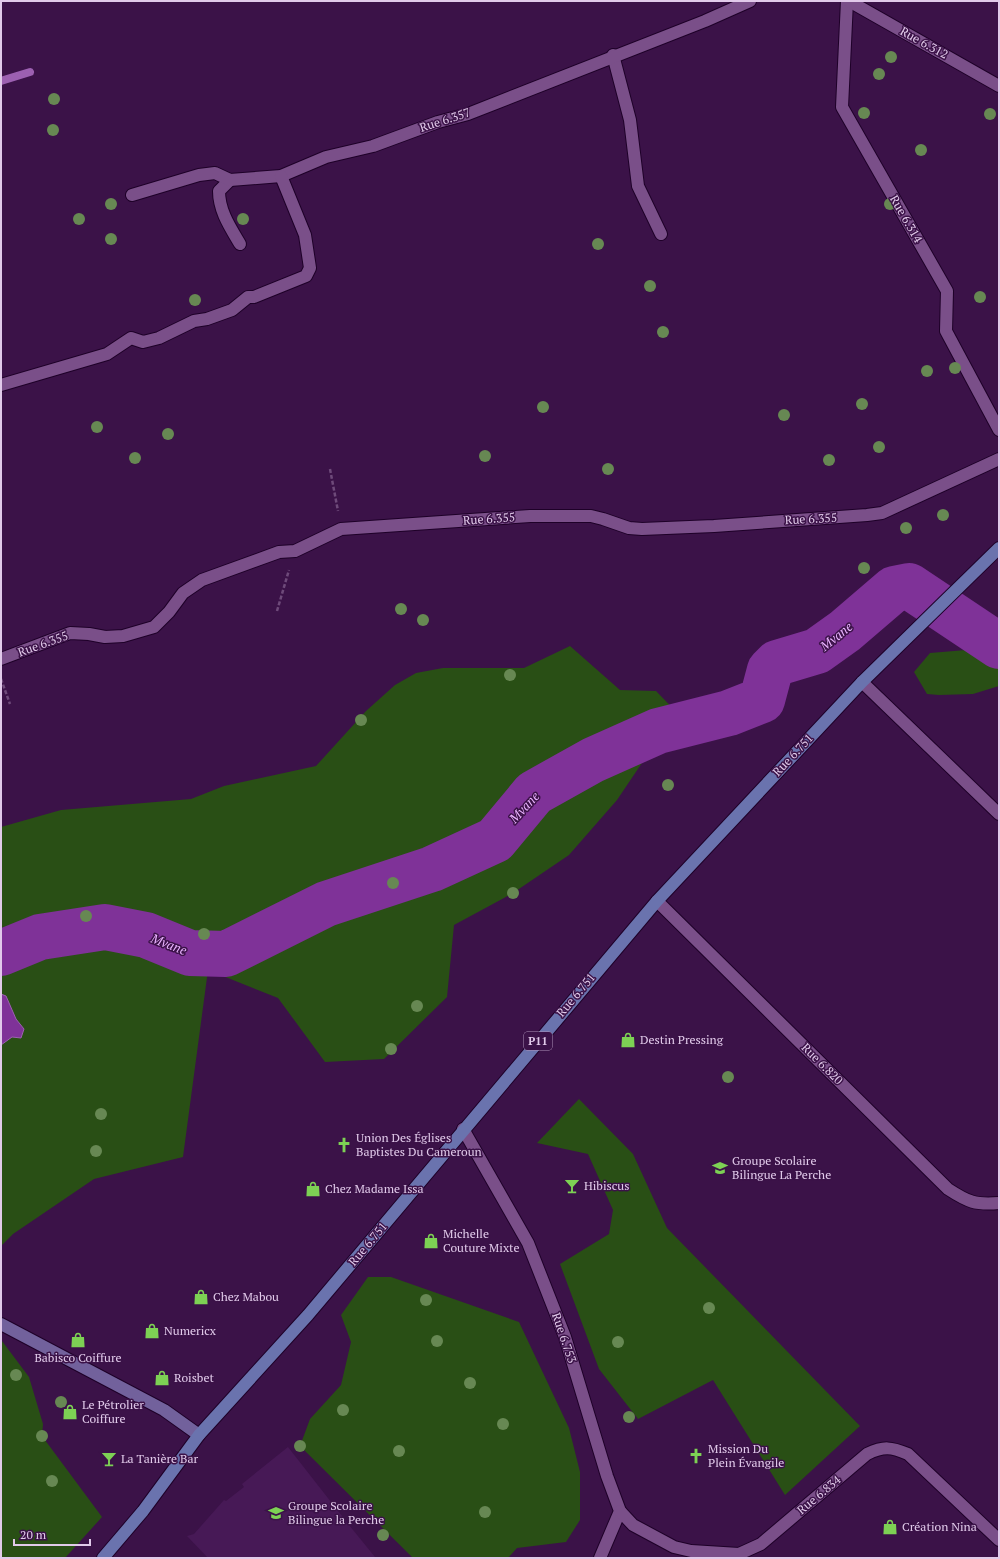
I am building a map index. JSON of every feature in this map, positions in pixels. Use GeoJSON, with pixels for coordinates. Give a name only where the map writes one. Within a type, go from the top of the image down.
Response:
{"type":"FeatureCollection","features":[{"type":"Feature","properties":{"kind":"main road","name":"Rue 6.751"},"geometry":{"type":"LineString","coordinates":[[103,1558],[143,1511],[199,1435],[308,1315],[656,901],[862,682],[999,548]]}},
{"type":"Feature","properties":{"kind":"street","name":"Rue 6.357"},"geometry":{"type":"LineString","coordinates":[[132,195],[199,175],[215,173],[230,180],[281,176],[326,157],[372,146],[438,122],[468,114],[614,55],[705,21],[750,1]]}},
{"type":"Feature","properties":{"kind":"street","name":"Rue 6.312"},"geometry":{"type":"LineString","coordinates":[[848,1],[999,86]]}},
{"type":"Feature","properties":{"kind":"street","name":"Rue 6.314"},"geometry":{"type":"LineString","coordinates":[[848,1],[842,107],[947,291],[946,331],[999,430]]}},
{"type":"Feature","properties":{"kind":"street"},"geometry":{"type":"LineString","coordinates":[[614,55],[630,120],[638,186],[661,234]]}},
{"type":"Feature","properties":{"kind":"street"},"geometry":{"type":"LineString","coordinates":[[1,384],[107,354],[132,338],[143,342],[159,338],[194,321],[232,310],[248,297],[254,297],[306,276],[310,268],[306,235],[281,176]]}},
{"type":"Feature","properties":{"kind":"street"},"geometry":{"type":"LineString","coordinates":[[230,180],[219,192],[219,201],[222,212],[240,244]]}},
{"type":"Feature","properties":{"kind":"street","name":"Rue 6.355"},"geometry":{"type":"LineString","coordinates":[[1,659],[70,633],[90,634],[105,637],[124,636],[154,627],[169,612],[183,593],[202,580],[279,552],[295,551],[342,529],[530,516],[591,516],[629,528],[642,529],[714,526],[882,514],[999,459]]}},
{"type":"Feature","properties":{"kind":"street"},"geometry":{"type":"LineString","coordinates":[[862,682],[999,814]]}},
{"type":"Feature","properties":{"kind":"street","name":"Rue 6.820"},"geometry":{"type":"LineString","coordinates":[[656,901],[948,1189],[964,1200],[983,1204],[999,1203]]}},
{"type":"Feature","properties":{"kind":"street","name":"Rue 6.753"},"geometry":{"type":"LineString","coordinates":[[463,1130],[528,1243],[566,1337],[607,1476],[620,1511]]}},
{"type":"Feature","properties":{"kind":"street"},"geometry":{"type":"LineString","coordinates":[[1,1324],[164,1410],[199,1435]]}},
{"type":"Feature","properties":{"kind":"street","name":"Rue 6.834"},"geometry":{"type":"LineString","coordinates":[[620,1511],[632,1525],[674,1547],[691,1552],[739,1554],[761,1544],[867,1454],[881,1448],[896,1449],[908,1454],[999,1540]]}},
{"type":"Feature","properties":{"kind":"street"},"geometry":{"type":"LineString","coordinates":[[600,1558],[620,1511]]}},
{"type":"Feature","properties":{"kind":"path"},"geometry":{"type":"LineString","coordinates":[[330,469],[342,529]]}},
{"type":"Feature","properties":{"kind":"path"},"geometry":{"type":"LineString","coordinates":[[277,611],[295,551]]}},
{"type":"Feature","properties":{"kind":"path"},"geometry":{"type":"LineString","coordinates":[[1,679],[10,704]]}},
{"type":"Feature","properties":{"kind":"shaded area"},"geometry":{"type":"Polygon","coordinates":[[[1,994],[6,996],[16,1019],[24,1029],[21,1038],[12,1037],[1,1045],[1,994]]]}},
{"type":"Feature","properties":{"kind":"shaded area","name":"Groupe Scolaire Bilingue la Perche"},"geometry":{"type":"Polygon","coordinates":[[[288,1447],[375,1557],[374,1558],[208,1558],[187,1536],[194,1534],[224,1500],[226,1501],[244,1487],[242,1484],[288,1447]]]}},
{"type":"Feature","properties":{"kind":"green space"},"geometry":{"type":"Polygon","coordinates":[[[999,637],[999,686],[973,694],[927,694],[914,672],[930,653],[978,649],[999,637]]]}},
{"type":"Feature","properties":{"kind":"green space"},"geometry":{"type":"Polygon","coordinates":[[[570,646],[620,690],[656,691],[697,733],[670,739],[646,757],[617,800],[569,855],[513,893],[454,925],[447,997],[384,1059],[325,1062],[278,998],[208,970],[183,1157],[94,1179],[13,1234],[1,1246],[1,827],[61,810],[191,799],[224,786],[316,766],[366,711],[395,685],[416,673],[443,668],[524,668],[570,646]]]}},
{"type":"Feature","properties":{"kind":"green space"},"geometry":{"type":"Polygon","coordinates":[[[579,1099],[633,1154],[667,1228],[860,1426],[785,1495],[713,1380],[638,1419],[599,1369],[560,1264],[609,1234],[613,1210],[588,1154],[537,1143],[579,1099]]]}},
{"type":"Feature","properties":{"kind":"green space"},"geometry":{"type":"Polygon","coordinates":[[[368,1277],[391,1277],[519,1322],[569,1428],[580,1472],[580,1520],[566,1542],[517,1548],[508,1558],[413,1558],[300,1446],[310,1419],[341,1385],[351,1342],[341,1315],[368,1277]]]}},
{"type":"Feature","properties":{"kind":"green space"},"geometry":{"type":"Polygon","coordinates":[[[2,1341],[29,1377],[43,1424],[42,1436],[102,1517],[65,1558],[1,1558],[2,1341]]]}},
{"type":"Feature","properties":{"kind":"waterway"},"geometry":{"type":"LineString","coordinates":[[1,81],[30,72]]}},
{"type":"Feature","properties":{"kind":"waterway","name":"Mvane"},"geometry":{"type":"LineString","coordinates":[[1,953],[40,937],[105,927],[146,935],[190,953],[226,954],[326,904],[432,869],[495,840],[534,793],[593,760],[658,731],[729,713],[762,700],[770,670],[777,663],[817,651],[845,631],[894,589],[909,586],[999,646]]}},
{"type":"Feature","properties":{"kind":"place","name":"Destin Pressing"},"geometry":{"type":"Point","coordinates":[628,1040]}},
{"type":"Feature","properties":{"kind":"place","name":"Union Des Églises Baptistes Du Cameroun"},"geometry":{"type":"Point","coordinates":[344,1145]}},
{"type":"Feature","properties":{"kind":"place","name":"Groupe Scolaire Bilingue La Perche"},"geometry":{"type":"Point","coordinates":[720,1168]}},
{"type":"Feature","properties":{"kind":"place","name":"Hibiscus"},"geometry":{"type":"Point","coordinates":[572,1186]}},
{"type":"Feature","properties":{"kind":"place","name":"Chez Madame Issa"},"geometry":{"type":"Point","coordinates":[313,1189]}},
{"type":"Feature","properties":{"kind":"place","name":"Michelle Couture Mixte"},"geometry":{"type":"Point","coordinates":[431,1241]}},
{"type":"Feature","properties":{"kind":"place","name":"Chez Mabou"},"geometry":{"type":"Point","coordinates":[201,1297]}},
{"type":"Feature","properties":{"kind":"place","name":"Numericx"},"geometry":{"type":"Point","coordinates":[152,1331]}},
{"type":"Feature","properties":{"kind":"place","name":"Babisco Coiffure"},"geometry":{"type":"Point","coordinates":[78,1340]}},
{"type":"Feature","properties":{"kind":"place","name":"Roisbet"},"geometry":{"type":"Point","coordinates":[162,1378]}},
{"type":"Feature","properties":{"kind":"place","name":"Le Pétrolier Coiffure"},"geometry":{"type":"Point","coordinates":[70,1412]}},
{"type":"Feature","properties":{"kind":"place","name":"Mission Du Plein Évangile"},"geometry":{"type":"Point","coordinates":[696,1456]}},
{"type":"Feature","properties":{"kind":"place","name":"La Tanière Bar"},"geometry":{"type":"Point","coordinates":[109,1459]}},
{"type":"Feature","properties":{"kind":"place","name":"Groupe Scolaire Bilingue la Perche"},"geometry":{"type":"Point","coordinates":[276,1513]}},
{"type":"Feature","properties":{"kind":"place","name":"Création Nina"},"geometry":{"type":"Point","coordinates":[890,1527]}}]}
